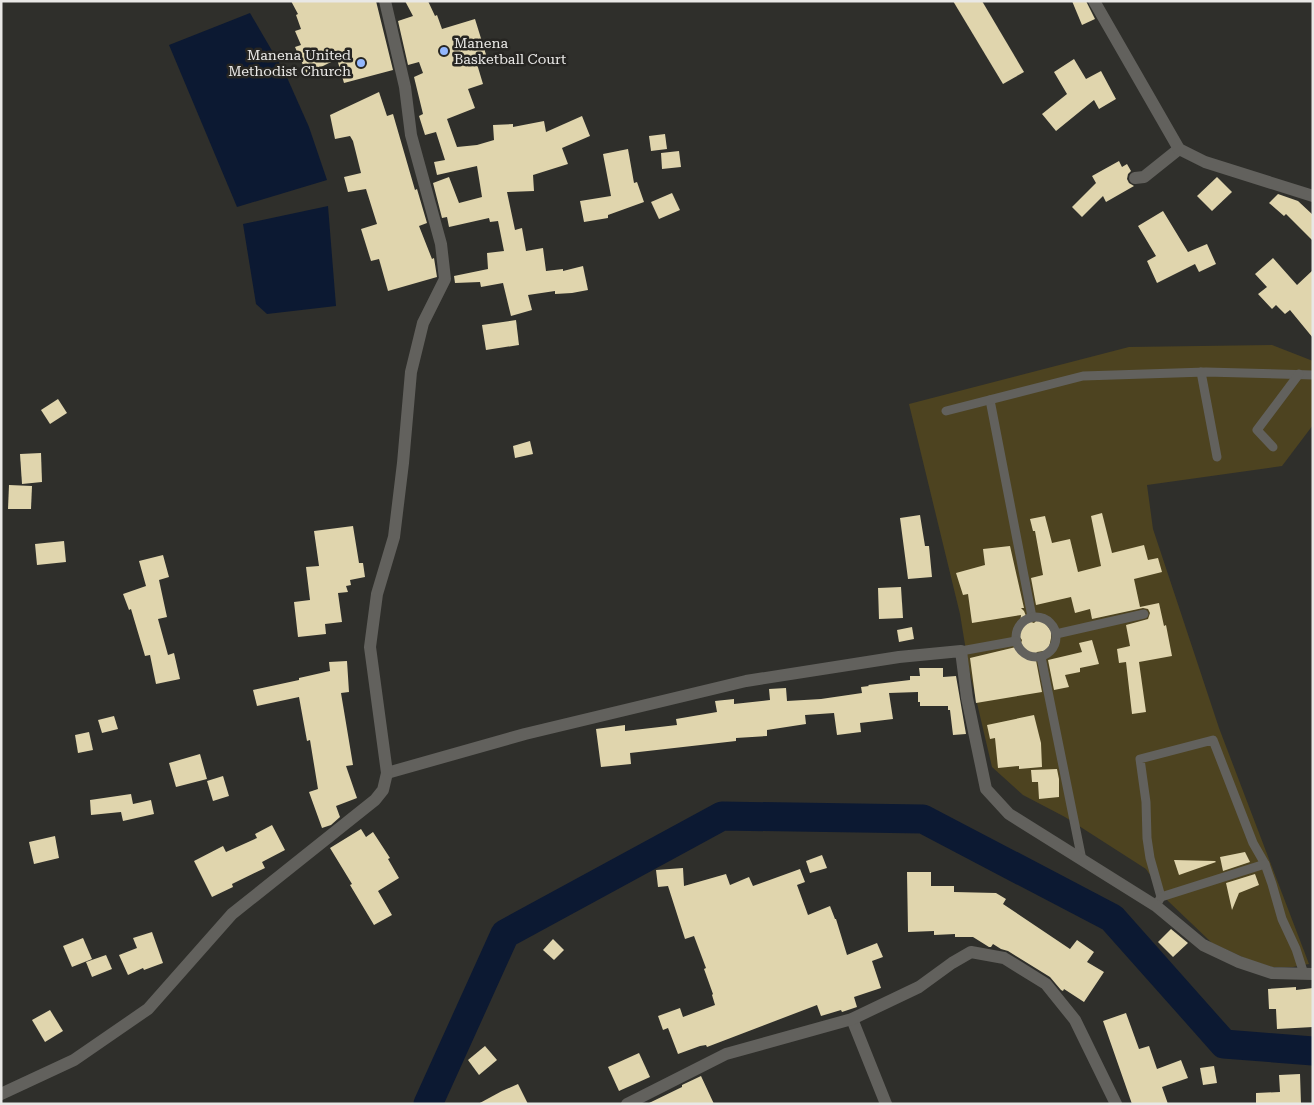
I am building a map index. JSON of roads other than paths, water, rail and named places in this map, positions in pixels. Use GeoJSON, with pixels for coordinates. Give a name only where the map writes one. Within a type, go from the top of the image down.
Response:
{"type":"FeatureCollection","features":[{"type":"Feature","properties":{"kind":"street"},"geometry":{"type":"LineString","coordinates":[[1,1094],[74,1060],[148,1009],[232,914],[376,800],[383,790],[387,774],[370,647],[377,594],[394,537],[411,372],[423,323],[446,279],[441,244],[411,135],[405,87],[384,1]]}},
{"type":"Feature","properties":{"kind":"street"},"geometry":{"type":"LineString","coordinates":[[1094,1],[1179,149],[1205,162],[1313,196]]}},
{"type":"Feature","properties":{"kind":"street"},"geometry":{"type":"LineString","coordinates":[[1135,178],[1144,177],[1179,149]]}},
{"type":"Feature","properties":{"kind":"street"},"geometry":{"type":"LineString","coordinates":[[387,774],[525,734],[746,681],[890,658],[961,652],[967,698],[986,789],[1009,814],[1082,860],[1158,901],[1203,945],[1239,962],[1272,973],[1308,974]]}},
{"type":"Feature","properties":{"kind":"street"},"geometry":{"type":"LineString","coordinates":[[627,1104],[726,1054],[852,1019],[919,987],[971,952],[1004,958],[1046,984],[1075,1020],[1116,1104]]}},
{"type":"Feature","properties":{"kind":"street"},"geometry":{"type":"LineString","coordinates":[[852,1019],[886,1104]]}},
{"type":"Feature","properties":{"kind":"lane"},"geometry":{"type":"LineString","coordinates":[[1201,372],[1217,457]]}},
{"type":"Feature","properties":{"kind":"lane"},"geometry":{"type":"LineString","coordinates":[[946,411],[1083,376],[1201,372],[1313,375]]}},
{"type":"Feature","properties":{"kind":"lane"},"geometry":{"type":"LineString","coordinates":[[1273,447],[1258,430],[1299,374]]}},
{"type":"Feature","properties":{"kind":"lane"},"geometry":{"type":"LineString","coordinates":[[990,400],[1032,617]]}},
{"type":"Feature","properties":{"kind":"lane"},"geometry":{"type":"LineString","coordinates":[[1056,634],[1144,614]]}},
{"type":"Feature","properties":{"kind":"lane"},"geometry":{"type":"LineString","coordinates":[[1032,617],[1040,617],[1047,620],[1056,634],[1053,648],[1048,654],[1041,657],[1025,654],[1019,649],[1016,641],[1016,633],[1019,626],[1025,620],[1032,617]]}},
{"type":"Feature","properties":{"kind":"lane"},"geometry":{"type":"LineString","coordinates":[[961,652],[1016,641]]}},
{"type":"Feature","properties":{"kind":"lane"},"geometry":{"type":"LineString","coordinates":[[1041,657],[1082,860]]}},
{"type":"Feature","properties":{"kind":"lane"},"geometry":{"type":"LineString","coordinates":[[1265,864],[1158,901],[1147,838],[1146,802],[1140,759],[1214,740],[1253,843],[1265,864],[1279,911],[1308,974]]}},
{"type":"Feature","properties":{"kind":"water"},"geometry":{"type":"Polygon","coordinates":[[[250,13],[285,73],[309,127],[327,180],[237,207],[169,45],[250,13]]]}},
{"type":"Feature","properties":{"kind":"water"},"geometry":{"type":"Polygon","coordinates":[[[328,206],[336,306],[267,314],[256,304],[243,224],[328,206]]]}},
{"type":"Feature","properties":{"kind":"waterway"},"geometry":{"type":"LineString","coordinates":[[428,1104],[505,934],[722,816],[923,819],[1112,918],[1224,1044],[1313,1051]]}},
{"type":"Feature","properties":{"kind":"place","name":"Manena Basketball Court"},"geometry":{"type":"Point","coordinates":[444,51]}},
{"type":"Feature","properties":{"kind":"place","name":"Manena United Methodist Church"},"geometry":{"type":"Point","coordinates":[361,63]}}]}
